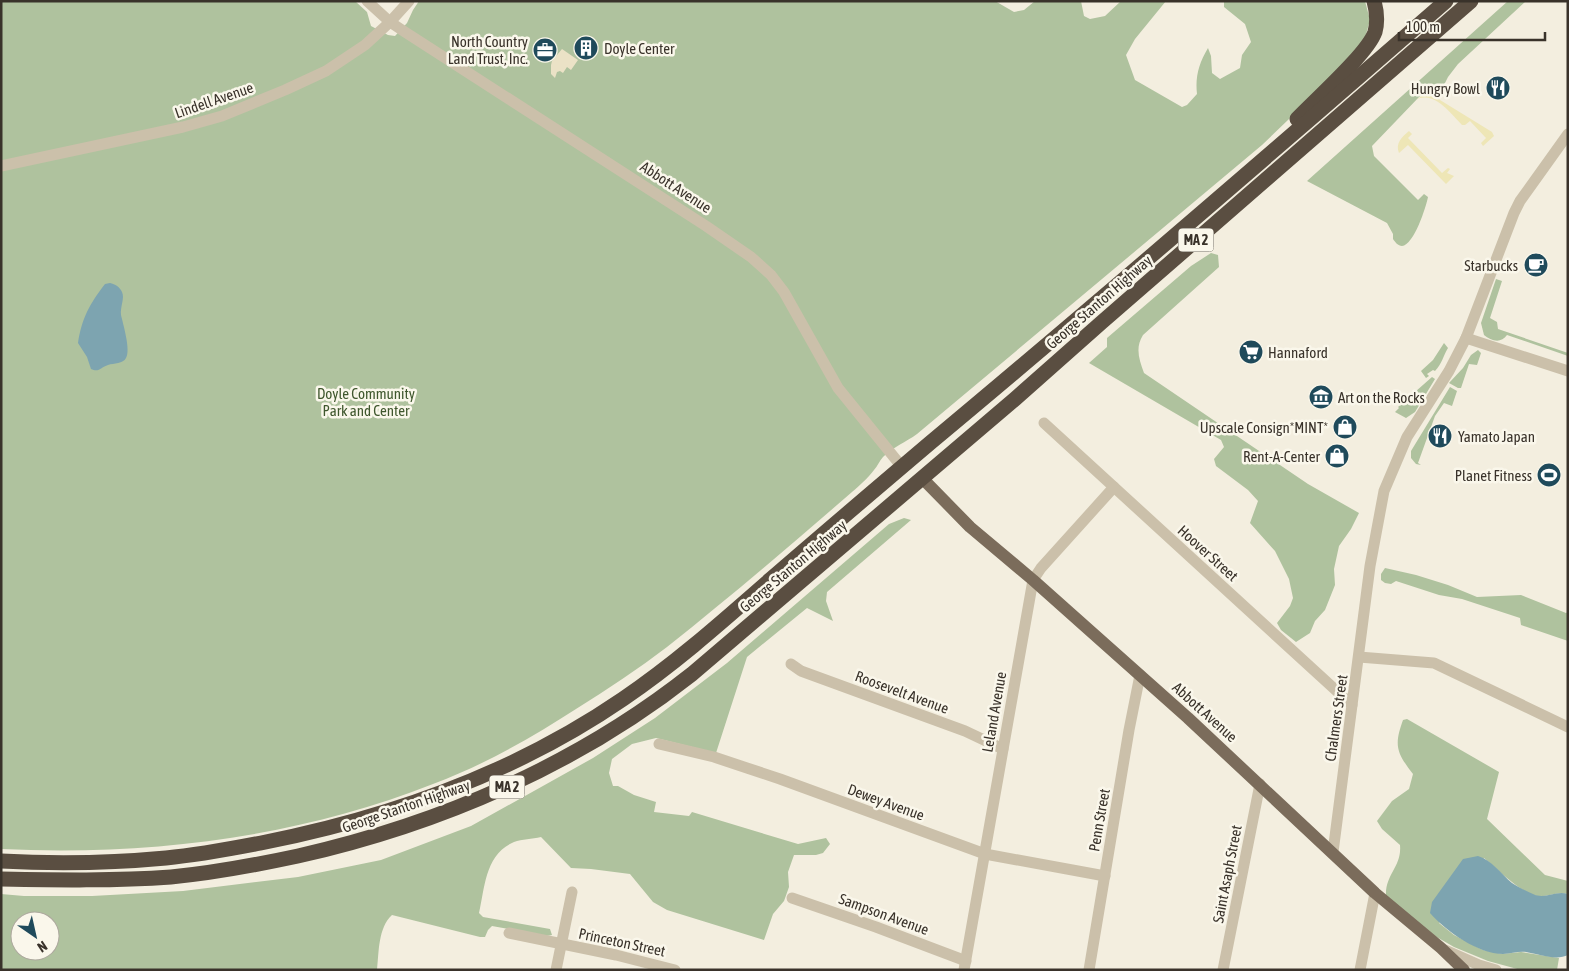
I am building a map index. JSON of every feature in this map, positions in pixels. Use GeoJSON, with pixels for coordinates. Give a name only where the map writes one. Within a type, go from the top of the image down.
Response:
{"type":"FeatureCollection","features":[{"type":"Feature","properties":{"kind":"highway"},"geometry":{"type":"LineString","coordinates":[[1230,188],[1366,48],[1374,34],[1377,18],[1374,1]]}},
{"type":"Feature","properties":{"kind":"highway","name":"George Stanton Highway"},"geometry":{"type":"LineString","coordinates":[[1,861],[41,863],[169,858],[298,836],[355,821],[414,802],[505,765],[562,737],[622,700],[726,618],[1047,346],[1446,1]]}},
{"type":"Feature","properties":{"kind":"highway","name":"George Stanton Highway"},"geometry":{"type":"LineString","coordinates":[[1,879],[108,880],[172,877],[235,869],[349,845],[483,798],[578,752],[672,691],[923,479],[1471,1]]}},
{"type":"Feature","properties":{"kind":"main road","name":"Abbott Avenue"},"geometry":{"type":"LineString","coordinates":[[923,479],[970,527],[1033,580],[1260,784],[1375,893],[1442,948],[1464,970]]}},
{"type":"Feature","properties":{"kind":"street","name":"Abbott Avenue"},"geometry":{"type":"LineString","coordinates":[[367,1],[390,22],[751,257],[771,275],[784,292],[838,388],[902,467]]}},
{"type":"Feature","properties":{"kind":"street","name":"Lindell Avenue"},"geometry":{"type":"LineString","coordinates":[[1,166],[183,127],[222,116],[286,90],[326,71],[364,45],[390,22],[409,1]]}},
{"type":"Feature","properties":{"kind":"street","name":"Chalmers Street"},"geometry":{"type":"LineString","coordinates":[[1333,852],[1376,528],[1388,481],[1408,438],[1449,371],[1466,338],[1520,201],[1568,134]]}},
{"type":"Feature","properties":{"kind":"street"},"geometry":{"type":"LineString","coordinates":[[1466,338],[1568,371]]}},
{"type":"Feature","properties":{"kind":"street","name":"Hoover Street"},"geometry":{"type":"LineString","coordinates":[[1044,423],[1352,705]]}},
{"type":"Feature","properties":{"kind":"street","name":"Leland Avenue"},"geometry":{"type":"LineString","coordinates":[[965,965],[1033,580],[1041,568],[1114,488]]}},
{"type":"Feature","properties":{"kind":"street"},"geometry":{"type":"LineString","coordinates":[[1359,657],[1434,663],[1568,727]]}},
{"type":"Feature","properties":{"kind":"street","name":"Roosevelt Avenue"},"geometry":{"type":"LineString","coordinates":[[790,664],[801,671],[970,733],[1003,750]]}},
{"type":"Feature","properties":{"kind":"street","name":"Penn Street"},"geometry":{"type":"LineString","coordinates":[[1089,970],[1129,730],[1140,676]]}},
{"type":"Feature","properties":{"kind":"street","name":"Dewey Avenue"},"geometry":{"type":"LineString","coordinates":[[659,744],[714,758],[780,779],[985,854],[1105,876]]}},
{"type":"Feature","properties":{"kind":"street","name":"Saint Asaph Street"},"geometry":{"type":"LineString","coordinates":[[1223,970],[1260,784]]}},
{"type":"Feature","properties":{"kind":"street"},"geometry":{"type":"LineString","coordinates":[[556,970],[572,892]]}},
{"type":"Feature","properties":{"kind":"street"},"geometry":{"type":"LineString","coordinates":[[1360,970],[1375,893]]}},
{"type":"Feature","properties":{"kind":"street","name":"Sampson Avenue"},"geometry":{"type":"LineString","coordinates":[[792,898],[876,927],[965,965]]}},
{"type":"Feature","properties":{"kind":"street","name":"Princeton Street"},"geometry":{"type":"LineString","coordinates":[[509,933],[616,955],[675,970]]}},
{"type":"Feature","properties":{"kind":"street"},"geometry":{"type":"LineString","coordinates":[[1442,948],[1479,965],[1496,970]]}},
{"type":"Feature","properties":{"kind":"green space","name":"Doyle Community Park and Center"},"geometry":{"type":"Polygon","coordinates":[[[1,1],[355,1],[367,12],[371,26],[388,35],[395,36],[407,23],[419,1],[995,1],[1014,12],[1024,10],[1035,1],[1081,1],[1084,16],[1090,19],[1105,16],[1121,1],[1166,1],[1135,39],[1126,55],[1135,80],[1182,107],[1187,105],[1197,94],[1198,70],[1208,48],[1211,56],[1212,73],[1220,79],[1240,68],[1242,55],[1251,42],[1245,24],[1224,7],[1224,1],[1365,1],[1370,20],[1365,38],[1337,73],[1262,145],[917,434],[887,453],[872,473],[858,487],[714,609],[645,663],[559,720],[507,750],[452,777],[381,803],[328,818],[275,830],[166,846],[56,850],[1,849],[1,1]]]}},
{"type":"Feature","properties":{"kind":"green space"},"geometry":{"type":"Polygon","coordinates":[[[1508,1],[1526,1],[1458,64],[1448,77],[1438,97],[1420,96],[1372,146],[1374,156],[1418,200],[1424,194],[1428,197],[1419,225],[1406,244],[1401,246],[1396,243],[1387,223],[1307,181],[1508,1]]]}},
{"type":"Feature","properties":{"kind":"green space"},"geometry":{"type":"Polygon","coordinates":[[[1211,253],[1218,255],[1219,267],[1143,335],[1138,349],[1139,358],[1144,373],[1308,484],[1359,513],[1339,546],[1334,569],[1335,585],[1325,610],[1315,621],[1310,633],[1296,642],[1281,630],[1277,623],[1290,606],[1293,598],[1289,579],[1275,551],[1250,523],[1258,501],[1248,490],[1216,466],[1214,459],[1224,447],[1221,440],[1089,363],[1107,347],[1107,338],[1191,266],[1211,253]]]}},
{"type":"Feature","properties":{"kind":"green space"},"geometry":{"type":"Polygon","coordinates":[[[1496,279],[1502,281],[1490,318],[1497,322],[1498,329],[1568,353],[1568,356],[1507,335],[1502,340],[1496,341],[1484,335],[1481,323],[1496,279]]]}},
{"type":"Feature","properties":{"kind":"green space"},"geometry":{"type":"Polygon","coordinates":[[[1444,343],[1448,348],[1441,363],[1435,371],[1433,370],[1427,374],[1429,376],[1426,378],[1421,371],[1433,360],[1444,343]]]}},
{"type":"Feature","properties":{"kind":"green space"},"geometry":{"type":"Polygon","coordinates":[[[1478,350],[1481,353],[1477,365],[1469,364],[1461,388],[1449,383],[1463,368],[1471,355],[1478,350]]]}},
{"type":"Feature","properties":{"kind":"green space"},"geometry":{"type":"Polygon","coordinates":[[[1432,377],[1435,379],[1415,412],[1406,418],[1395,412],[1398,407],[1432,377]]]}},
{"type":"Feature","properties":{"kind":"green space"},"geometry":{"type":"Polygon","coordinates":[[[1450,387],[1457,391],[1452,406],[1444,403],[1435,416],[1418,463],[1421,465],[1416,464],[1411,458],[1411,451],[1450,387]]]}},
{"type":"Feature","properties":{"kind":"green space"},"geometry":{"type":"Polygon","coordinates":[[[904,518],[911,520],[827,592],[826,601],[833,621],[807,608],[747,657],[716,753],[656,738],[632,744],[612,759],[609,773],[613,786],[618,786],[634,795],[656,802],[654,812],[689,816],[692,812],[798,844],[826,838],[830,844],[823,853],[816,855],[794,855],[788,872],[789,887],[784,901],[773,914],[764,940],[667,910],[653,902],[630,874],[571,868],[541,837],[514,842],[504,847],[497,855],[488,872],[479,913],[483,917],[550,929],[552,935],[546,936],[492,926],[485,937],[480,937],[392,915],[387,920],[382,933],[377,970],[1,970],[1,894],[92,896],[183,891],[298,877],[381,860],[471,826],[593,758],[655,718],[727,663],[889,524],[904,518]]]}},
{"type":"Feature","properties":{"kind":"green space"},"geometry":{"type":"Polygon","coordinates":[[[1385,568],[1448,585],[1477,597],[1521,595],[1566,613],[1568,612],[1568,641],[1521,625],[1520,618],[1462,599],[1439,595],[1396,581],[1391,584],[1385,583],[1381,580],[1381,574],[1385,568]]]}},
{"type":"Feature","properties":{"kind":"green space"},"geometry":{"type":"Polygon","coordinates":[[[1407,719],[1499,772],[1487,819],[1545,875],[1568,881],[1568,894],[1560,893],[1537,896],[1516,886],[1484,858],[1439,923],[1454,935],[1483,950],[1502,954],[1521,952],[1559,958],[1557,970],[1521,970],[1488,961],[1454,947],[1435,936],[1386,896],[1388,882],[1399,859],[1400,845],[1382,829],[1377,821],[1392,801],[1409,789],[1413,774],[1403,760],[1398,748],[1398,736],[1403,720],[1407,719]]]}},
{"type":"Feature","properties":{"kind":"sand"},"geometry":{"type":"Polygon","coordinates":[[[1423,95],[1438,97],[1492,132],[1494,136],[1483,146],[1481,143],[1486,138],[1470,121],[1462,125],[1436,101],[1429,98],[1416,100],[1423,95]]]}},
{"type":"Feature","properties":{"kind":"sand"},"geometry":{"type":"Polygon","coordinates":[[[1409,131],[1412,134],[1408,138],[1442,173],[1448,168],[1450,169],[1447,173],[1454,176],[1446,184],[1408,145],[1399,153],[1399,143],[1409,131]]]}},
{"type":"Feature","properties":{"kind":"shaded area"},"geometry":{"type":"Polygon","coordinates":[[[562,49],[578,60],[571,70],[567,67],[563,73],[557,72],[555,78],[551,74],[551,65],[562,49]]]}},
{"type":"Feature","properties":{"kind":"water"},"geometry":{"type":"Polygon","coordinates":[[[110,283],[119,287],[123,294],[121,315],[128,349],[126,358],[123,361],[94,370],[91,369],[87,357],[78,343],[84,319],[90,305],[105,284],[110,283]]]}},
{"type":"Feature","properties":{"kind":"water"},"geometry":{"type":"Polygon","coordinates":[[[1478,856],[1492,864],[1512,883],[1537,896],[1559,893],[1568,894],[1568,955],[1553,957],[1526,952],[1503,954],[1483,950],[1454,934],[1430,913],[1432,902],[1463,859],[1478,856]]]}},
{"type":"Feature","properties":{"kind":"place","name":"Doyle Center"},"geometry":{"type":"Point","coordinates":[586,48]}},
{"type":"Feature","properties":{"kind":"place","name":"North Country Land Trust, Inc."},"geometry":{"type":"Point","coordinates":[545,50]}},
{"type":"Feature","properties":{"kind":"place","name":"Hungry Bowl"},"geometry":{"type":"Point","coordinates":[1498,88]}},
{"type":"Feature","properties":{"kind":"place","name":"Starbucks"},"geometry":{"type":"Point","coordinates":[1536,265]}},
{"type":"Feature","properties":{"kind":"place","name":"Hannaford"},"geometry":{"type":"Point","coordinates":[1251,352]}},
{"type":"Feature","properties":{"kind":"place","name":"Art on the Rocks"},"geometry":{"type":"Point","coordinates":[1321,397]}},
{"type":"Feature","properties":{"kind":"place","name":"Upscale Consign*MINT*"},"geometry":{"type":"Point","coordinates":[1345,427]}},
{"type":"Feature","properties":{"kind":"place","name":"Yamato Japan"},"geometry":{"type":"Point","coordinates":[1440,436]}},
{"type":"Feature","properties":{"kind":"place","name":"Rent-A-Center"},"geometry":{"type":"Point","coordinates":[1337,456]}},
{"type":"Feature","properties":{"kind":"place","name":"Planet Fitness"},"geometry":{"type":"Point","coordinates":[1549,475]}}]}
